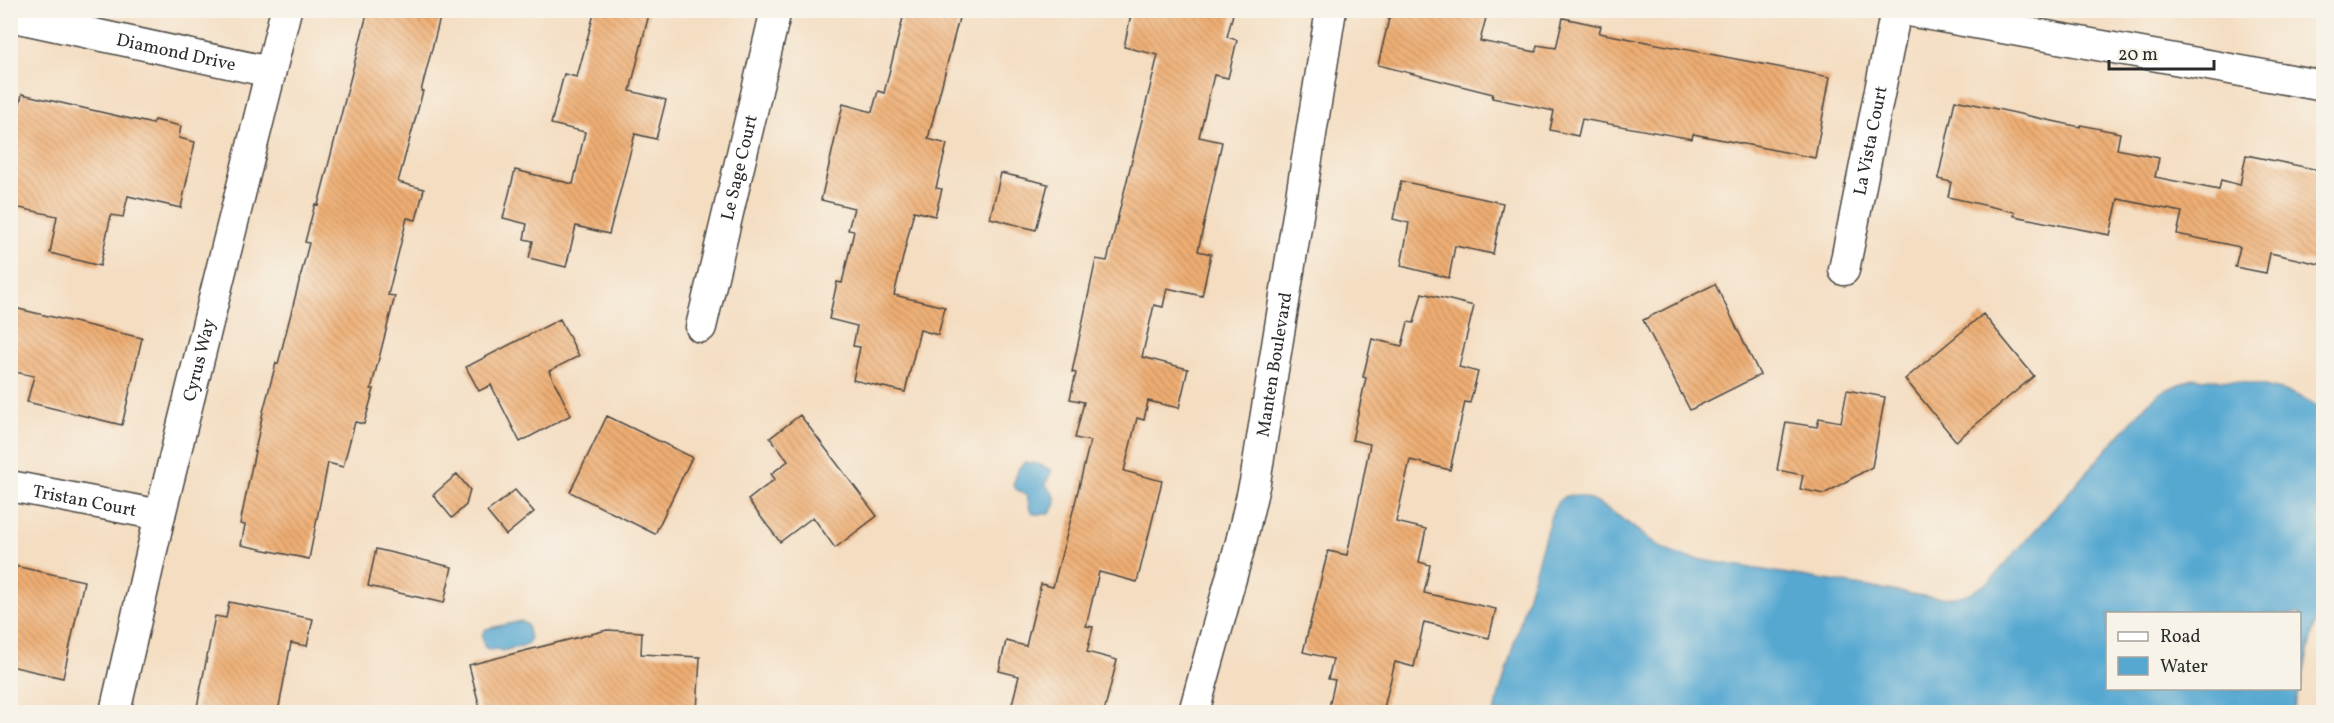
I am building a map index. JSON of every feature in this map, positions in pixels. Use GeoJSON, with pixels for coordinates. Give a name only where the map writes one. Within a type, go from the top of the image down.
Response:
{"type":"FeatureCollection","features":[{"type":"Feature","properties":{"kind":"street","name":"Cyrus Way"},"geometry":{"type":"LineString","coordinates":[[115,712],[160,515],[286,10]]}},
{"type":"Feature","properties":{"kind":"street","name":"Le Sage Court"},"geometry":{"type":"LineString","coordinates":[[701,327],[776,10]]}},
{"type":"Feature","properties":{"kind":"street","name":"Manten Boulevard"},"geometry":{"type":"LineString","coordinates":[[1194,712],[1241,542],[1257,472],[1331,10]]}},
{"type":"Feature","properties":{"kind":"street","name":"La Vista Court"},"geometry":{"type":"LineString","coordinates":[[1844,270],[1896,10]]}},
{"type":"Feature","properties":{"kind":"street"},"geometry":{"type":"LineString","coordinates":[[1903,10],[2324,86]]}},
{"type":"Feature","properties":{"kind":"street","name":"Diamond Drive"},"geometry":{"type":"LineString","coordinates":[[10,16],[270,72]]}},
{"type":"Feature","properties":{"kind":"street","name":"Tristan Court"},"geometry":{"type":"LineString","coordinates":[[10,486],[160,515]]}},
{"type":"Feature","properties":{"kind":"water"},"geometry":{"type":"Polygon","coordinates":[[[2195,378],[2245,383],[2279,389],[2296,395],[2323,411],[2323,587],[2301,683],[2301,612],[2106,612],[2106,690],[2299,690],[2293,712],[1494,712],[1554,508],[1567,496],[1588,499],[1600,505],[1660,546],[1685,557],[1930,597],[1955,597],[1975,590],[1990,581],[2147,404],[2163,391],[2195,378]]]}},
{"type":"Feature","properties":{"kind":"water"},"geometry":{"type":"Polygon","coordinates":[[[1025,462],[1052,470],[1045,485],[1054,495],[1056,502],[1048,514],[1034,514],[1030,510],[1027,495],[1013,485],[1019,468],[1025,462]]]}},
{"type":"Feature","properties":{"kind":"water"},"geometry":{"type":"Polygon","coordinates":[[[521,621],[527,625],[530,639],[526,645],[502,651],[489,650],[484,646],[482,635],[486,629],[521,621]]]}},
{"type":"Feature","properties":{"kind":"building"},"geometry":{"type":"Polygon","coordinates":[[[368,10],[442,10],[398,182],[424,189],[416,220],[407,218],[388,295],[395,296],[364,424],[355,422],[343,467],[328,463],[309,559],[241,545],[245,525],[240,524],[263,412],[276,363],[278,364],[309,243],[305,242],[315,204],[318,205],[368,10]]]}},
{"type":"Feature","properties":{"kind":"building"},"geometry":{"type":"Polygon","coordinates":[[[595,10],[650,10],[630,91],[666,100],[656,139],[635,134],[609,234],[576,226],[566,267],[529,258],[533,241],[524,239],[527,224],[503,218],[515,170],[573,184],[585,132],[551,124],[564,74],[577,77],[595,10]]]}},
{"type":"Feature","properties":{"kind":"building"},"geometry":{"type":"Polygon","coordinates":[[[905,10],[961,10],[928,139],[947,144],[936,188],[942,189],[935,216],[914,211],[894,295],[945,307],[938,335],[920,330],[905,392],[853,380],[860,347],[853,346],[857,326],[829,319],[837,282],[842,283],[854,231],[848,230],[854,208],[821,200],[843,104],[872,112],[878,91],[884,93],[905,10]]]}},
{"type":"Feature","properties":{"kind":"building"},"geometry":{"type":"Polygon","coordinates":[[[1132,10],[1234,10],[1227,37],[1237,40],[1228,78],[1214,75],[1199,137],[1222,142],[1198,251],[1211,254],[1202,296],[1167,288],[1163,307],[1154,305],[1142,357],[1188,369],[1179,408],[1148,401],[1144,420],[1137,418],[1124,471],[1162,481],[1137,582],[1099,572],[1086,626],[1093,627],[1087,652],[1117,660],[1104,712],[1010,712],[1019,676],[999,671],[1006,641],[1026,646],[1041,584],[1053,587],[1075,503],[1090,441],[1075,438],[1084,402],[1070,399],[1076,373],[1072,372],[1096,259],[1107,261],[1158,55],[1124,47],[1132,10]]]}},
{"type":"Feature","properties":{"kind":"building"},"geometry":{"type":"Polygon","coordinates":[[[1391,10],[1488,10],[1480,41],[1536,52],[1537,45],[1556,48],[1563,18],[1601,26],[1599,33],[1830,77],[1815,158],[1693,134],[1692,139],[1582,119],[1578,136],[1550,130],[1554,111],[1492,98],[1493,94],[1378,65],[1391,10]]]}},
{"type":"Feature","properties":{"kind":"building"},"geometry":{"type":"Polygon","coordinates":[[[22,94],[153,124],[154,120],[181,126],[179,138],[195,142],[181,208],[128,196],[123,217],[111,215],[100,266],[50,253],[57,216],[10,206],[10,149],[22,94]]]}},
{"type":"Feature","properties":{"kind":"building"},"geometry":{"type":"Polygon","coordinates":[[[1955,100],[2080,127],[2081,125],[2120,133],[2117,149],[2159,158],[2155,177],[2219,190],[2221,180],[2240,185],[2246,155],[2324,171],[2324,265],[2270,253],[2266,273],[2235,267],[2240,247],[2177,234],[2182,212],[2118,199],[2110,235],[2014,216],[2015,212],[1948,197],[1951,182],[1938,179],[1955,100]]]}},
{"type":"Feature","properties":{"kind":"building"},"geometry":{"type":"Polygon","coordinates":[[[1001,173],[1048,184],[1036,230],[990,218],[1001,173]]]}},
{"type":"Feature","properties":{"kind":"building"},"geometry":{"type":"Polygon","coordinates":[[[1401,181],[1503,203],[1493,254],[1455,246],[1449,278],[1401,266],[1409,223],[1393,219],[1401,181]]]}},
{"type":"Feature","properties":{"kind":"building"},"geometry":{"type":"Polygon","coordinates":[[[1715,284],[1760,375],[1690,410],[1643,320],[1715,284]]]}},
{"type":"Feature","properties":{"kind":"building"},"geometry":{"type":"Polygon","coordinates":[[[1422,293],[1474,306],[1459,367],[1478,372],[1470,403],[1465,402],[1450,470],[1410,460],[1396,522],[1426,529],[1419,562],[1430,565],[1424,593],[1496,609],[1489,638],[1424,622],[1414,667],[1395,662],[1383,712],[1328,712],[1335,680],[1328,679],[1333,659],[1303,652],[1328,551],[1347,555],[1370,444],[1352,440],[1366,378],[1363,377],[1372,339],[1402,346],[1408,322],[1414,323],[1422,293]]]}},
{"type":"Feature","properties":{"kind":"building"},"geometry":{"type":"Polygon","coordinates":[[[10,307],[142,338],[122,425],[27,402],[34,376],[10,371],[10,307]]]}},
{"type":"Feature","properties":{"kind":"building"},"geometry":{"type":"Polygon","coordinates":[[[1983,314],[2034,376],[1956,441],[1905,379],[1983,314]]]}},
{"type":"Feature","properties":{"kind":"building"},"geometry":{"type":"Polygon","coordinates":[[[560,319],[579,356],[549,371],[571,415],[520,442],[491,385],[479,391],[466,367],[560,319]]]}},
{"type":"Feature","properties":{"kind":"building"},"geometry":{"type":"Polygon","coordinates":[[[1847,390],[1885,397],[1872,467],[1824,494],[1800,489],[1803,475],[1777,470],[1786,422],[1817,427],[1819,418],[1841,422],[1847,390]]]}},
{"type":"Feature","properties":{"kind":"building"},"geometry":{"type":"Polygon","coordinates":[[[800,415],[877,516],[835,548],[813,517],[780,542],[748,500],[775,479],[771,474],[788,461],[770,438],[800,415]]]}},
{"type":"Feature","properties":{"kind":"building"},"geometry":{"type":"Polygon","coordinates":[[[607,416],[692,457],[655,534],[570,492],[607,416]]]}},
{"type":"Feature","properties":{"kind":"building"},"geometry":{"type":"Polygon","coordinates":[[[457,474],[470,490],[466,505],[452,518],[433,495],[457,474]]]}},
{"type":"Feature","properties":{"kind":"building"},"geometry":{"type":"Polygon","coordinates":[[[515,490],[534,512],[506,535],[487,512],[515,490]]]}},
{"type":"Feature","properties":{"kind":"building"},"geometry":{"type":"Polygon","coordinates":[[[376,549],[452,567],[444,603],[368,586],[376,549]]]}},
{"type":"Feature","properties":{"kind":"building"},"geometry":{"type":"Polygon","coordinates":[[[10,565],[84,581],[63,678],[10,666],[10,565]]]}},
{"type":"Feature","properties":{"kind":"building"},"geometry":{"type":"Polygon","coordinates":[[[229,602],[313,619],[307,646],[291,643],[278,712],[196,712],[215,616],[226,618],[229,602]]]}},
{"type":"Feature","properties":{"kind":"building"},"geometry":{"type":"Polygon","coordinates":[[[607,630],[642,632],[641,654],[700,657],[697,712],[481,712],[469,665],[607,630]]]}}]}
